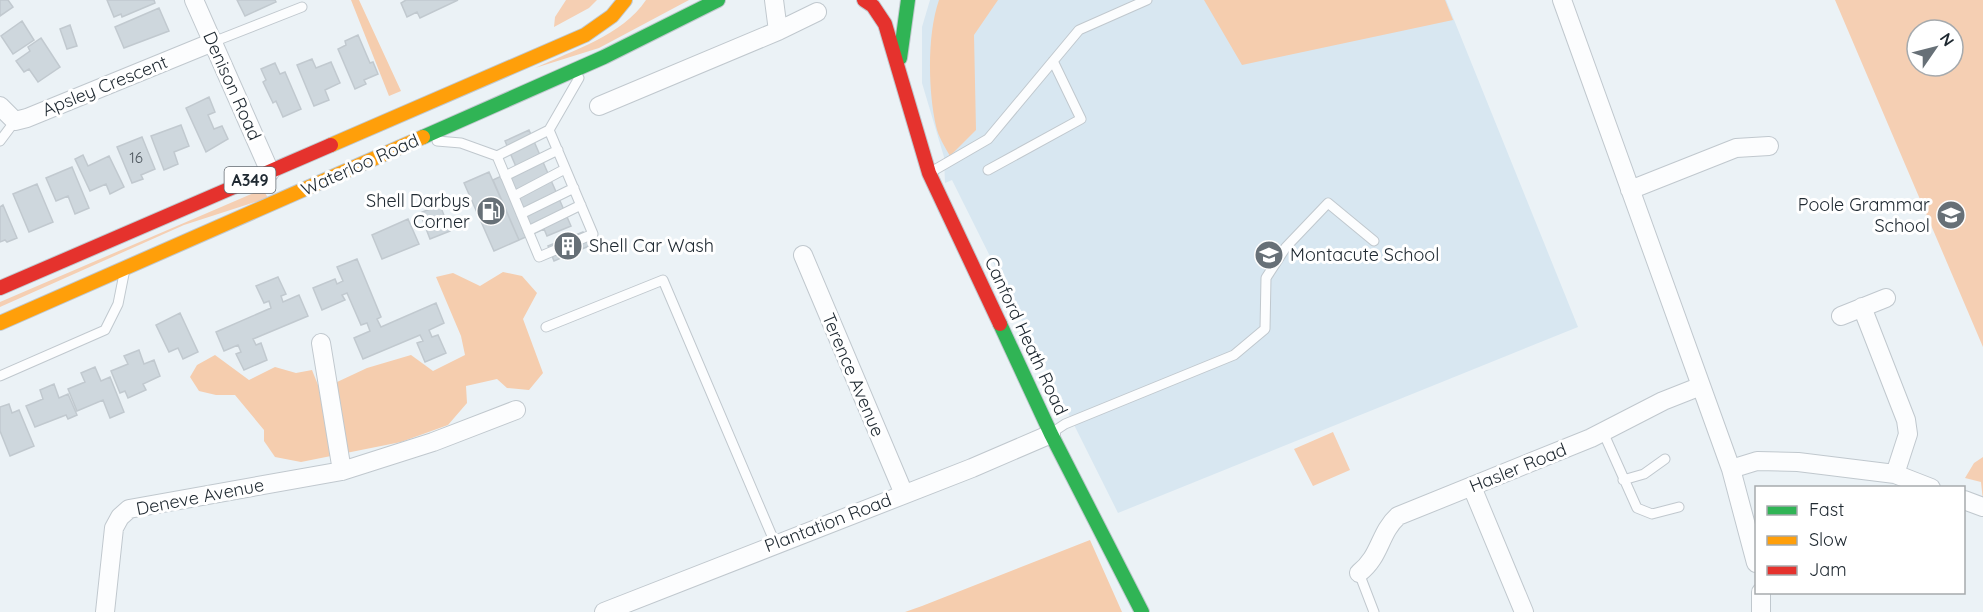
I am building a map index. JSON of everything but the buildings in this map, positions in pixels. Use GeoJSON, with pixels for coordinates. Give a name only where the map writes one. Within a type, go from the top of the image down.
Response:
{"type":"FeatureCollection","features":[{"type":"Feature","properties":{"kind":"main road","name":"Waterloo Road"},"geometry":{"type":"LineString","coordinates":[[0,288],[585,35],[612,16],[625,0]]}},
{"type":"Feature","properties":{"kind":"main road","name":"Waterloo Road"},"geometry":{"type":"LineString","coordinates":[[0,323],[586,65],[718,0]]}},
{"type":"Feature","properties":{"kind":"main road","name":"Canford Heath Road"},"geometry":{"type":"LineString","coordinates":[[864,0],[873,6],[885,24],[929,173],[1051,434],[1142,612]]}},
{"type":"Feature","properties":{"kind":"main road","name":"Canford Heath Road"},"geometry":{"type":"LineString","coordinates":[[898,67],[908,0]]}},
{"type":"Feature","properties":{"kind":"street","name":"Denison Road"},"geometry":{"type":"LineString","coordinates":[[194,0],[270,172]]}},
{"type":"Feature","properties":{"kind":"street"},"geometry":{"type":"LineString","coordinates":[[774,0],[778,31]]}},
{"type":"Feature","properties":{"kind":"street"},"geometry":{"type":"LineString","coordinates":[[1562,0],[1731,469],[1755,559]]}},
{"type":"Feature","properties":{"kind":"street"},"geometry":{"type":"LineString","coordinates":[[599,106],[778,31],[817,12]]}},
{"type":"Feature","properties":{"kind":"street","name":"Apsley Crescent"},"geometry":{"type":"LineString","coordinates":[[15,121],[213,42]]}},
{"type":"Feature","properties":{"kind":"street"},"geometry":{"type":"LineString","coordinates":[[0,106],[15,121]]}},
{"type":"Feature","properties":{"kind":"street"},"geometry":{"type":"LineString","coordinates":[[1630,190],[1737,148],[1769,146]]}},
{"type":"Feature","properties":{"kind":"street","name":"Terence Avenue"},"geometry":{"type":"LineString","coordinates":[[803,255],[904,494]]}},
{"type":"Feature","properties":{"kind":"street"},"geometry":{"type":"LineString","coordinates":[[1841,316],[1886,298]]}},
{"type":"Feature","properties":{"kind":"street"},"geometry":{"type":"LineString","coordinates":[[1863,307],[1906,420],[1908,434],[1895,474]]}},
{"type":"Feature","properties":{"kind":"street"},"geometry":{"type":"LineString","coordinates":[[321,343],[342,471]]}},
{"type":"Feature","properties":{"kind":"street","name":"Hasler Road"},"geometry":{"type":"LineString","coordinates":[[1359,573],[1371,564],[1389,524],[1398,516],[1603,432],[1663,401],[1701,386]]}},
{"type":"Feature","properties":{"kind":"street","name":"Deneve Avenue"},"geometry":{"type":"LineString","coordinates":[[105,612],[114,528],[120,517],[129,509],[342,471],[433,442],[516,410]]}},
{"type":"Feature","properties":{"kind":"street","name":"Plantation Road"},"geometry":{"type":"LineString","coordinates":[[604,612],[1051,434]]}},
{"type":"Feature","properties":{"kind":"street"},"geometry":{"type":"LineString","coordinates":[[1731,469],[1757,461],[1798,462],[1895,474],[1926,486]]}},
{"type":"Feature","properties":{"kind":"street"},"geometry":{"type":"LineString","coordinates":[[1472,487],[1524,612]]}},
{"type":"Feature","properties":{"kind":"street"},"geometry":{"type":"LineString","coordinates":[[1761,594],[1761,612]]}},
{"type":"Feature","properties":{"kind":"lane"},"geometry":{"type":"LineString","coordinates":[[929,173],[988,139],[1079,30],[1147,0]]}},
{"type":"Feature","properties":{"kind":"lane"},"geometry":{"type":"LineString","coordinates":[[213,42],[302,7]]}},
{"type":"Feature","properties":{"kind":"lane"},"geometry":{"type":"LineString","coordinates":[[988,170],[1081,119],[1053,61]]}},
{"type":"Feature","properties":{"kind":"lane"},"geometry":{"type":"LineString","coordinates":[[420,138],[461,144],[496,156],[549,130],[586,65]]}},
{"type":"Feature","properties":{"kind":"lane"},"geometry":{"type":"LineString","coordinates":[[0,141],[15,121]]}},
{"type":"Feature","properties":{"kind":"lane"},"geometry":{"type":"LineString","coordinates":[[496,156],[539,257],[593,234],[549,130]]}},
{"type":"Feature","properties":{"kind":"lane"},"geometry":{"type":"LineString","coordinates":[[505,176],[558,150]]}},
{"type":"Feature","properties":{"kind":"lane"},"geometry":{"type":"LineString","coordinates":[[514,196],[566,169]]}},
{"type":"Feature","properties":{"kind":"lane"},"geometry":{"type":"LineString","coordinates":[[521,214],[574,188]]}},
{"type":"Feature","properties":{"kind":"lane"},"geometry":{"type":"LineString","coordinates":[[1051,434],[1065,424],[1234,356],[1265,329],[1266,278],[1286,247],[1328,203],[1374,241]]}},
{"type":"Feature","properties":{"kind":"lane"},"geometry":{"type":"LineString","coordinates":[[528,231],[581,205]]}},
{"type":"Feature","properties":{"kind":"lane"},"geometry":{"type":"LineString","coordinates":[[0,376],[105,330],[118,304],[125,268]]}},
{"type":"Feature","properties":{"kind":"lane"},"geometry":{"type":"LineString","coordinates":[[546,327],[663,280],[775,543]]}},
{"type":"Feature","properties":{"kind":"lane"},"geometry":{"type":"LineString","coordinates":[[1603,432],[1623,480],[1640,511],[1652,514],[1678,507]]}},
{"type":"Feature","properties":{"kind":"lane"},"geometry":{"type":"LineString","coordinates":[[1623,480],[1644,474],[1665,459]]}},
{"type":"Feature","properties":{"kind":"lane"},"geometry":{"type":"LineString","coordinates":[[1359,573],[1374,612]]}},
{"type":"Feature","properties":{"kind":"shaded area"},"geometry":{"type":"Polygon","coordinates":[[[351,0],[359,0],[401,91],[389,96],[351,0]]]}},
{"type":"Feature","properties":{"kind":"shaded area"},"geometry":{"type":"Polygon","coordinates":[[[566,0],[597,0],[589,8],[554,27],[555,17],[566,0]]]}},
{"type":"Feature","properties":{"kind":"shaded area"},"geometry":{"type":"Polygon","coordinates":[[[646,0],[689,0],[599,48],[535,68],[610,33],[636,13],[646,0]]]}},
{"type":"Feature","properties":{"kind":"shaded area","name":"Montacute School"},"geometry":{"type":"Polygon","coordinates":[[[930,0],[1446,0],[1578,327],[1118,513],[952,180],[945,183],[944,157],[922,83],[922,27],[930,0]]]}},
{"type":"Feature","properties":{"kind":"shaded area"},"geometry":{"type":"Polygon","coordinates":[[[939,0],[998,0],[974,35],[976,130],[950,156],[937,130],[931,96],[932,29],[939,0]]]}},
{"type":"Feature","properties":{"kind":"shaded area"},"geometry":{"type":"Polygon","coordinates":[[[1204,0],[1445,0],[1453,20],[1242,65],[1204,0]]]}},
{"type":"Feature","properties":{"kind":"shaded area","name":"Poole Grammar School"},"geometry":{"type":"Polygon","coordinates":[[[1835,0],[1983,0],[1983,347],[1835,0]]]}},
{"type":"Feature","properties":{"kind":"shaded area"},"geometry":{"type":"Polygon","coordinates":[[[263,189],[268,198],[184,225],[0,307],[0,302],[263,189]]]}},
{"type":"Feature","properties":{"kind":"shaded area"},"geometry":{"type":"Polygon","coordinates":[[[503,272],[522,276],[537,293],[523,319],[543,373],[529,390],[507,388],[497,379],[466,386],[467,403],[448,425],[401,442],[301,462],[275,457],[264,441],[264,430],[235,395],[216,395],[199,391],[190,377],[197,365],[215,355],[249,380],[275,367],[296,373],[312,370],[320,390],[367,368],[411,355],[433,371],[465,355],[461,336],[436,277],[453,273],[480,286],[503,272]]]}},
{"type":"Feature","properties":{"kind":"shaded area"},"geometry":{"type":"Polygon","coordinates":[[[1333,432],[1350,470],[1313,486],[1294,449],[1333,432]]]}},
{"type":"Feature","properties":{"kind":"shaded area"},"geometry":{"type":"Polygon","coordinates":[[[1983,457],[1983,501],[1981,482],[1965,478],[1974,463],[1983,457]]]}},
{"type":"Feature","properties":{"kind":"shaded area"},"geometry":{"type":"Polygon","coordinates":[[[1090,540],[1122,612],[905,612],[922,606],[1090,540]]]}},
{"type":"Feature","properties":{"kind":"traffic: fast"},"geometry":{"type":"LineString","coordinates":[[423,137],[604,57],[718,0]]}},
{"type":"Feature","properties":{"kind":"traffic: fast"},"geometry":{"type":"LineString","coordinates":[[900,58],[908,0]]}},
{"type":"Feature","properties":{"kind":"traffic: fast"},"geometry":{"type":"LineString","coordinates":[[1000,324],[1051,434],[1142,612]]}},
{"type":"Feature","properties":{"kind":"traffic: slow"},"geometry":{"type":"LineString","coordinates":[[331,145],[585,35],[612,16],[625,0]]}},
{"type":"Feature","properties":{"kind":"traffic: slow"},"geometry":{"type":"LineString","coordinates":[[0,323],[423,137]]}},
{"type":"Feature","properties":{"kind":"traffic: jam"},"geometry":{"type":"LineString","coordinates":[[864,0],[873,6],[885,24],[929,173],[1000,324]]}},
{"type":"Feature","properties":{"kind":"traffic: jam"},"geometry":{"type":"LineString","coordinates":[[0,288],[331,145]]}},
{"type":"Feature","properties":{"kind":"place","name":"Shell Darbys Corner"},"geometry":{"type":"Point","coordinates":[491,211]}},
{"type":"Feature","properties":{"kind":"place","name":"Poole Grammar School"},"geometry":{"type":"Point","coordinates":[1951,215]}},
{"type":"Feature","properties":{"kind":"place","name":"Shell Car Wash"},"geometry":{"type":"Point","coordinates":[568,246]}},
{"type":"Feature","properties":{"kind":"place","name":"Montacute School"},"geometry":{"type":"Point","coordinates":[1269,255]}}]}
